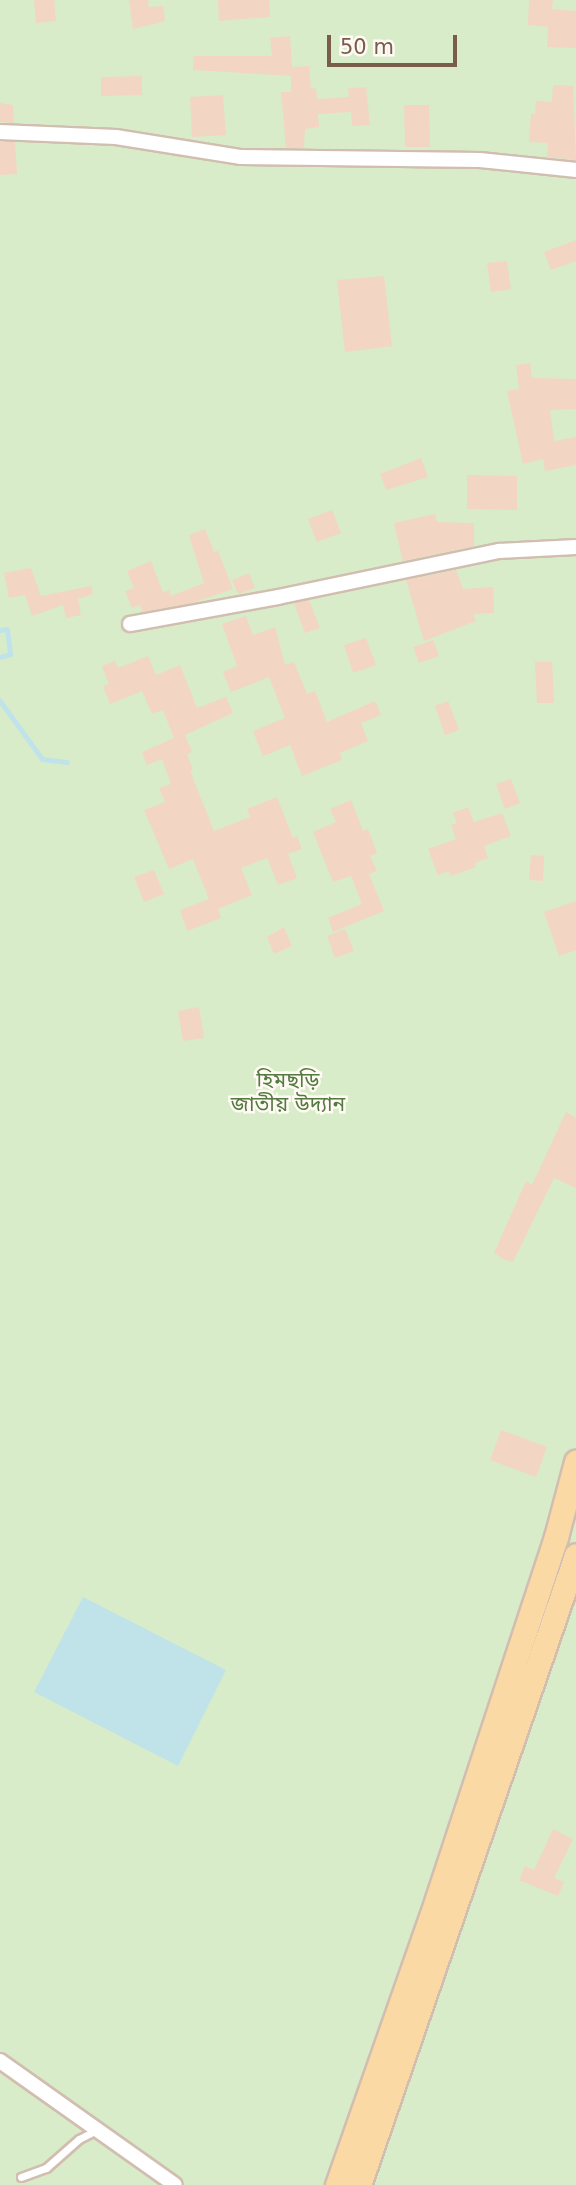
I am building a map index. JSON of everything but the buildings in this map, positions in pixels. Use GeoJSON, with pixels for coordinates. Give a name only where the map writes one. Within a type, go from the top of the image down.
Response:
{"type":"FeatureCollection","features":[{"type":"Feature","properties":{"kind":"main road"},"geometry":{"type":"LineString","coordinates":[[337,2185],[437,1899],[556,1537],[576,1462]]}},
{"type":"Feature","properties":{"kind":"main road"},"geometry":{"type":"LineString","coordinates":[[359,2185],[576,1555]]}},
{"type":"Feature","properties":{"kind":"street"},"geometry":{"type":"LineString","coordinates":[[0,132],[116,137],[241,157],[480,160],[576,170]]}},
{"type":"Feature","properties":{"kind":"street"},"geometry":{"type":"LineString","coordinates":[[130,624],[278,597],[499,551],[576,547]]}},
{"type":"Feature","properties":{"kind":"street"},"geometry":{"type":"LineString","coordinates":[[0,2061],[174,2185]]}},
{"type":"Feature","properties":{"kind":"lane"},"geometry":{"type":"LineString","coordinates":[[21,2177],[46,2168],[79,2139],[99,2129]]}},
{"type":"Feature","properties":{"kind":"green space","name":"হিমছড়ি জাতীয় উদ্যান"},"geometry":{"type":"Polygon","coordinates":[[[0,0],[576,0],[576,2185],[0,2185],[0,0]]]}},
{"type":"Feature","properties":{"kind":"water"},"geometry":{"type":"Polygon","coordinates":[[[83,1597],[226,1670],[178,1766],[34,1692],[83,1597]]]}},
{"type":"Feature","properties":{"kind":"waterway"},"geometry":{"type":"LineString","coordinates":[[0,630],[7,629],[10,654],[0,657]]}},
{"type":"Feature","properties":{"kind":"waterway"},"geometry":{"type":"LineString","coordinates":[[0,701],[42,759],[67,762]]}}]}
